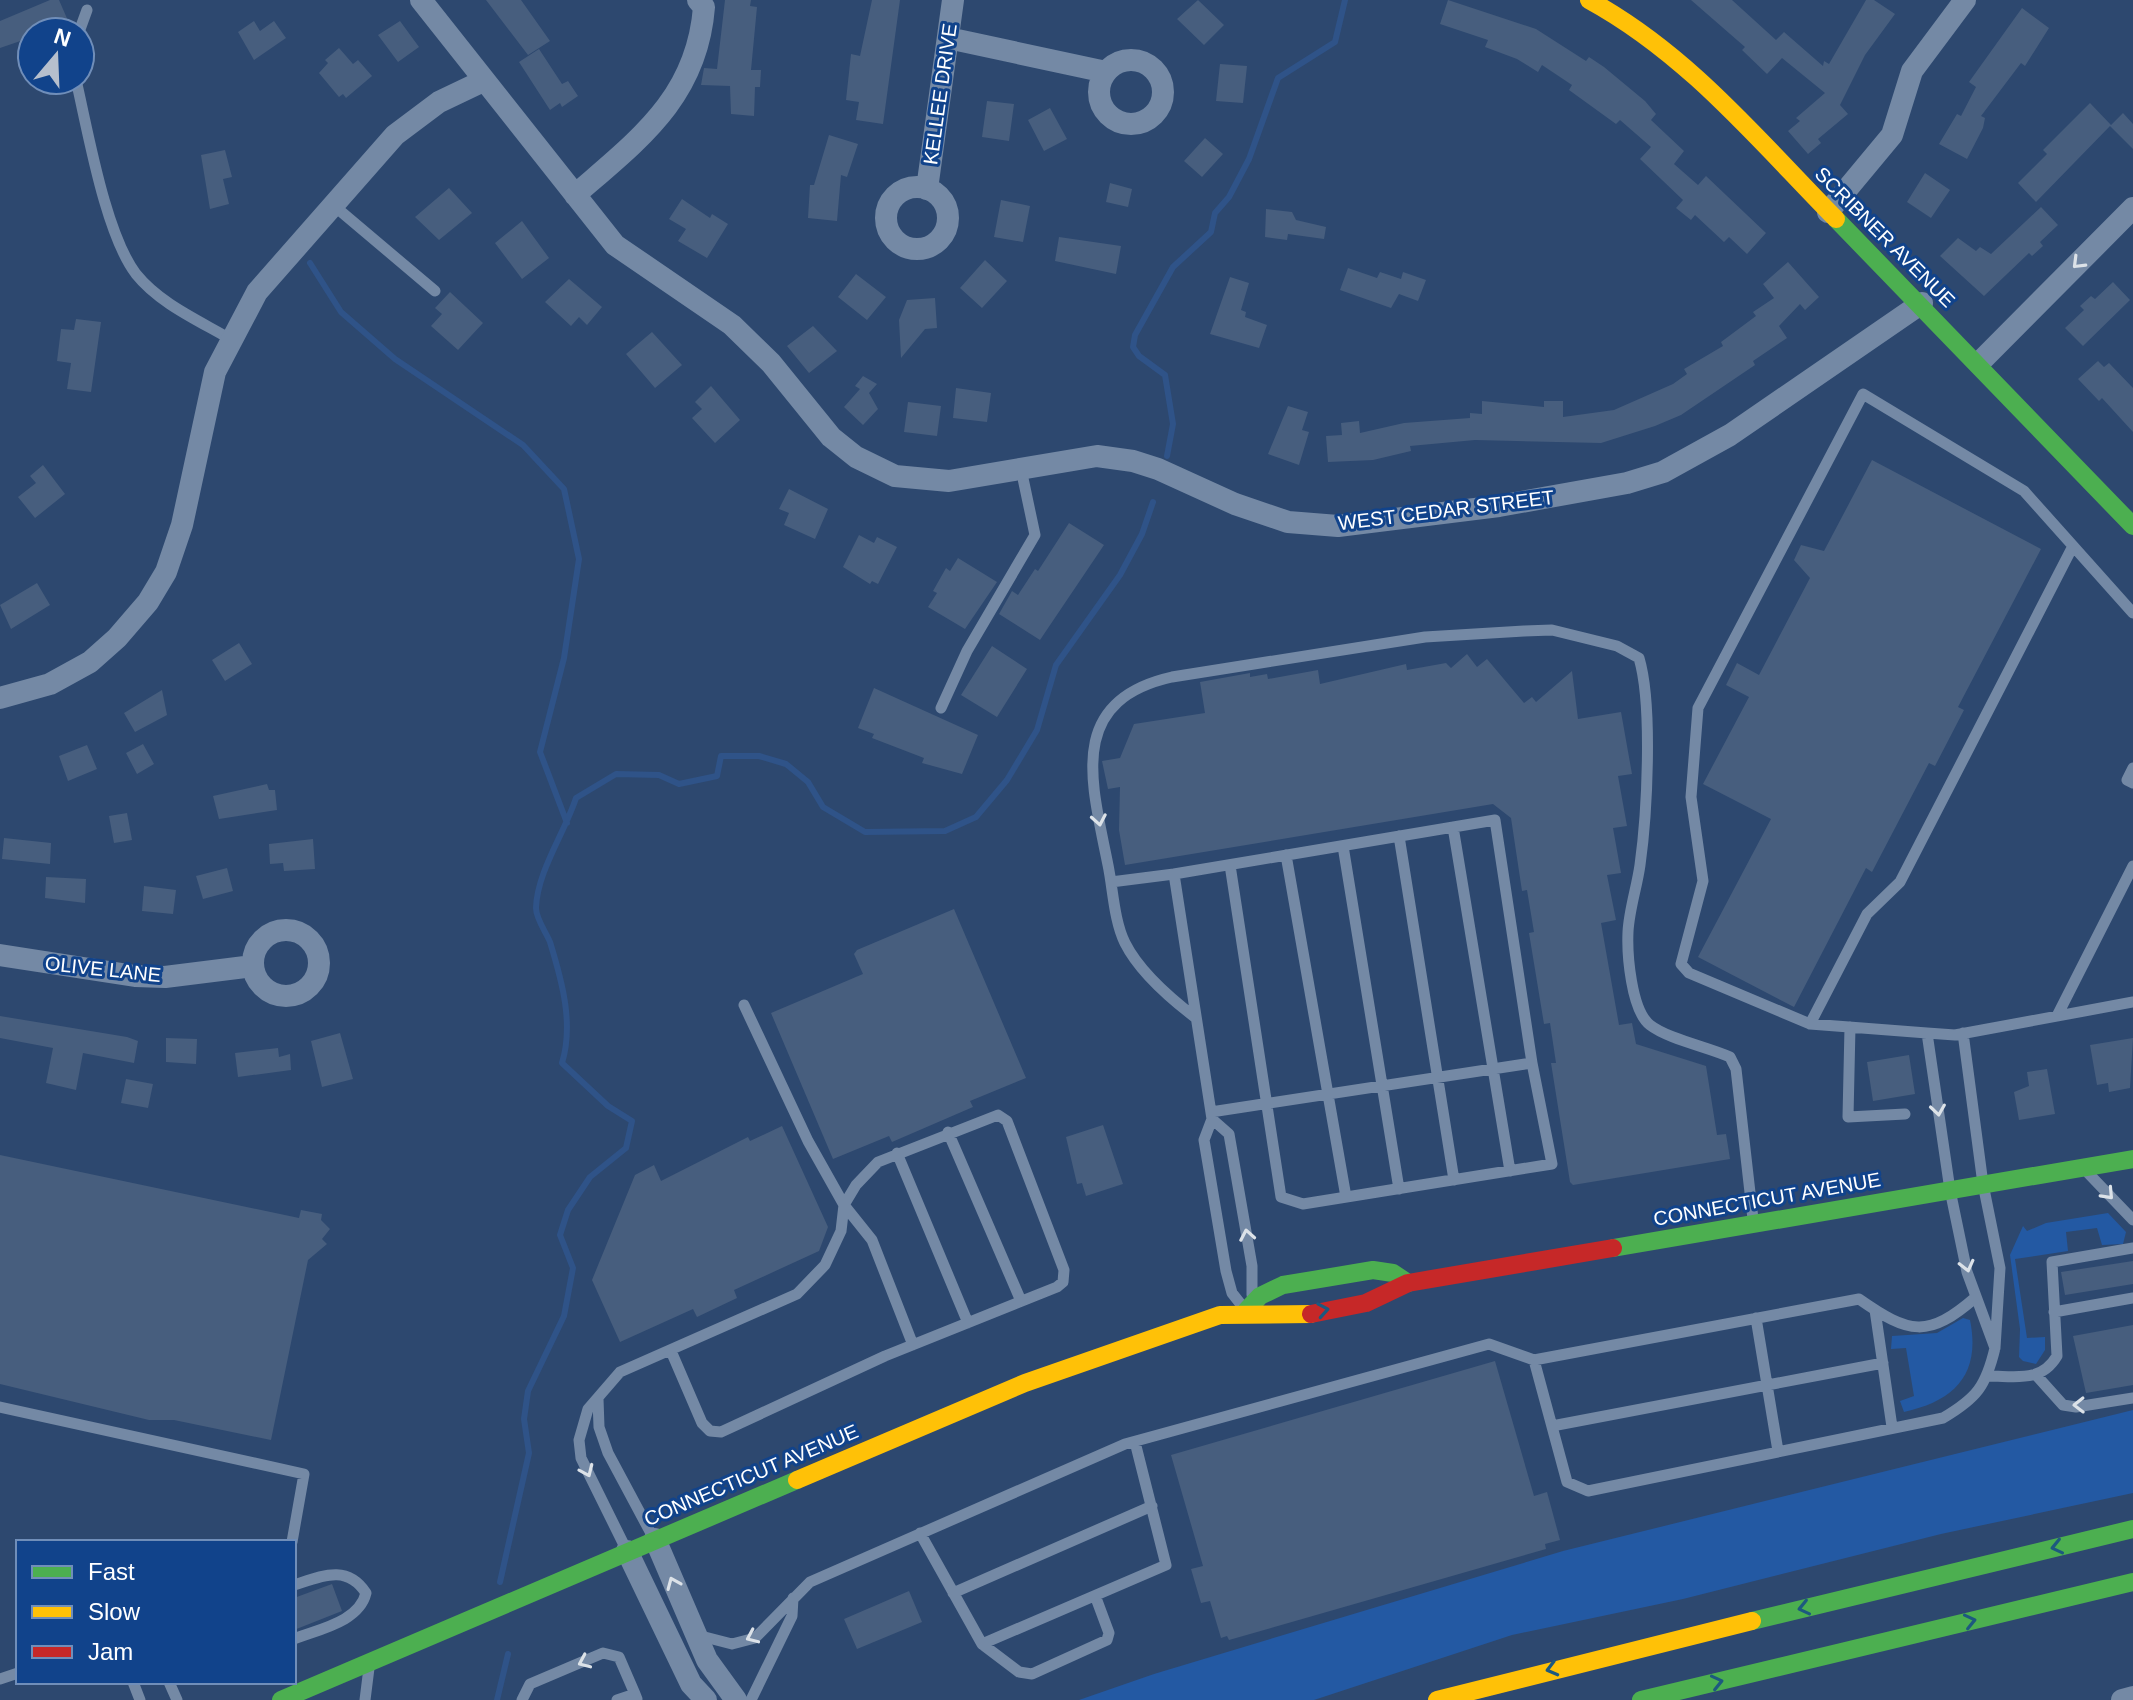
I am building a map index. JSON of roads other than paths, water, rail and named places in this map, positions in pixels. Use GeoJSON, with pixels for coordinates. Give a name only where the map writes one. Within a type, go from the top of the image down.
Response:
{"type":"FeatureCollection","features":[{"type":"Feature","properties":{"kind":"main road","name":"SCRIBNER AVENUE"},"geometry":{"type":"LineString","coordinates":[[1589,0],[1653,37],[1699,74],[1828,212],[1922,303],[2133,526]]}},
{"type":"Feature","properties":{"kind":"main road","name":"CONNECTICUT AVENUE"},"geometry":{"type":"LineString","coordinates":[[281,1700],[1025,1383],[1123,1346],[1220,1315],[1246,1311],[1291,1315],[1386,1299],[1408,1283],[2133,1159]]}},
{"type":"Feature","properties":{"kind":"main road","name":"CONNECTICUT AVENUE"},"geometry":{"type":"LineString","coordinates":[[1246,1311],[1260,1296],[1283,1285],[1373,1270],[1393,1273],[1408,1283]]}},
{"type":"Feature","properties":{"kind":"main road"},"geometry":{"type":"LineString","coordinates":[[1437,1700],[1596,1658],[2133,1529]]}},
{"type":"Feature","properties":{"kind":"main road"},"geometry":{"type":"LineString","coordinates":[[1641,1700],[2133,1582]]}},
{"type":"Feature","properties":{"kind":"street","name":"WEST CEDAR STREET"},"geometry":{"type":"LineString","coordinates":[[421,0],[615,245],[710,309],[751,343],[831,437],[856,457],[895,476],[949,481],[1097,456],[1122,458],[1158,469],[1262,515],[1288,522],[1338,526],[1499,506],[1616,485],[1663,472],[1730,435],[1922,303]]}},
{"type":"Feature","properties":{"kind":"street"},"geometry":{"type":"LineString","coordinates":[[575,195],[651,128],[681,90],[702,36],[704,7],[698,0]]}},
{"type":"Feature","properties":{"kind":"street","name":"KELLEE DRIVE"},"geometry":{"type":"LineString","coordinates":[[927,189],[953,0]]}},
{"type":"Feature","properties":{"kind":"street"},"geometry":{"type":"LineString","coordinates":[[1828,212],[1892,135],[1912,71],[1965,0]]}},
{"type":"Feature","properties":{"kind":"street"},"geometry":{"type":"LineString","coordinates":[[948,38],[1106,72]]}},
{"type":"Feature","properties":{"kind":"street"},"geometry":{"type":"LineString","coordinates":[[0,698],[50,684],[90,662],[117,638],[159,586],[182,525],[215,372],[257,292],[331,204],[395,135],[439,102],[483,81]]}},
{"type":"Feature","properties":{"kind":"street"},"geometry":{"type":"LineString","coordinates":[[1979,363],[2133,208]]}},
{"type":"Feature","properties":{"kind":"street","name":"OLIVE LANE"},"geometry":{"type":"LineString","coordinates":[[0,955],[135,976],[165,977],[253,966]]}},
{"type":"Feature","properties":{"kind":"street"},"geometry":{"type":"LineString","coordinates":[[655,1539],[715,1675],[736,1700]]}},
{"type":"Feature","properties":{"kind":"street"},"geometry":{"type":"LineString","coordinates":[[627,1551],[698,1698]]}},
{"type":"Feature","properties":{"kind":"street"},"geometry":{"type":"LineString","coordinates":[[2122,1700],[2133,1697]]}},
{"type":"Feature","properties":{"kind":"lane"},"geometry":{"type":"LineString","coordinates":[[85,16],[87,10]]}},
{"type":"Feature","properties":{"kind":"lane"},"geometry":{"type":"LineString","coordinates":[[80,96],[107,203],[128,261],[137,275],[180,310],[232,340]]}},
{"type":"Feature","properties":{"kind":"lane"},"geometry":{"type":"LineString","coordinates":[[331,204],[435,291]]}},
{"type":"Feature","properties":{"kind":"lane"},"geometry":{"type":"LineString","coordinates":[[2133,613],[2024,491],[1863,394],[1698,708],[1691,797],[1703,881],[1681,964],[1689,973],[1810,1024],[1963,1033],[2133,1002]]}},
{"type":"Feature","properties":{"kind":"lane"},"geometry":{"type":"LineString","coordinates":[[941,708],[967,651],[1035,535],[1021,469]]}},
{"type":"Feature","properties":{"kind":"lane"},"geometry":{"type":"LineString","coordinates":[[1810,1024],[1867,914],[1900,882],[2073,546]]}},
{"type":"Feature","properties":{"kind":"lane"},"geometry":{"type":"LineString","coordinates":[[1196,1018],[1167,996],[1125,943],[1110,876],[1091,754],[1098,726],[1115,705],[1139,684],[1425,637],[1552,630],[1617,646],[1639,658],[1645,676],[1646,780],[1640,864],[1628,929],[1629,967],[1640,1010],[1650,1025],[1730,1057],[1736,1069],[1754,1223]]}},
{"type":"Feature","properties":{"kind":"lane"},"geometry":{"type":"LineString","coordinates":[[2133,768],[2127,780],[2133,783]]}},
{"type":"Feature","properties":{"kind":"lane"},"geometry":{"type":"LineString","coordinates":[[1110,876],[1174,874],[1495,820],[1532,1063],[1552,1164],[1303,1204],[1281,1197],[1230,865]]}},
{"type":"Feature","properties":{"kind":"lane"},"geometry":{"type":"LineString","coordinates":[[1453,827],[1510,1171]]}},
{"type":"Feature","properties":{"kind":"lane"},"geometry":{"type":"LineString","coordinates":[[1399,836],[1454,1180]]}},
{"type":"Feature","properties":{"kind":"lane"},"geometry":{"type":"LineString","coordinates":[[1343,846],[1399,1189]]}},
{"type":"Feature","properties":{"kind":"lane"},"geometry":{"type":"LineString","coordinates":[[1286,855],[1346,1197]]}},
{"type":"Feature","properties":{"kind":"lane"},"geometry":{"type":"LineString","coordinates":[[2057,1016],[2133,866]]}},
{"type":"Feature","properties":{"kind":"lane"},"geometry":{"type":"LineString","coordinates":[[1174,874],[1212,1115],[1204,1140],[1226,1271],[1232,1293],[1246,1311]]}},
{"type":"Feature","properties":{"kind":"lane"},"geometry":{"type":"LineString","coordinates":[[744,1005],[808,1141],[844,1205],[872,1240],[913,1345]]}},
{"type":"Feature","properties":{"kind":"lane"},"geometry":{"type":"LineString","coordinates":[[1850,1027],[1848,1117],[1905,1114]]}},
{"type":"Feature","properties":{"kind":"lane"},"geometry":{"type":"LineString","coordinates":[[1927,1033],[1950,1190],[1976,1297],[1995,1348]]}},
{"type":"Feature","properties":{"kind":"lane"},"geometry":{"type":"LineString","coordinates":[[1534,1360],[1567,1482],[1588,1491],[1943,1418],[1971,1402],[1988,1376],[1995,1348],[2000,1268],[1983,1184],[1963,1033]]}},
{"type":"Feature","properties":{"kind":"lane"},"geometry":{"type":"LineString","coordinates":[[1212,1115],[1267,1103],[1532,1063]]}},
{"type":"Feature","properties":{"kind":"lane"},"geometry":{"type":"LineString","coordinates":[[627,1551],[581,1458],[581,1429],[588,1409],[620,1372],[797,1294],[825,1265],[841,1231],[844,1205],[856,1185],[878,1162],[990,1115],[998,1115],[1007,1121],[1064,1270],[1063,1282],[1057,1287],[913,1345],[721,1432],[710,1431],[702,1423],[671,1351]]}},
{"type":"Feature","properties":{"kind":"lane"},"geometry":{"type":"LineString","coordinates":[[1212,1115],[1229,1134],[1252,1266],[1254,1289],[1246,1311]]}},
{"type":"Feature","properties":{"kind":"lane"},"geometry":{"type":"LineString","coordinates":[[948,1132],[1021,1301]]}},
{"type":"Feature","properties":{"kind":"lane"},"geometry":{"type":"LineString","coordinates":[[897,1153],[968,1323]]}},
{"type":"Feature","properties":{"kind":"lane"},"geometry":{"type":"LineString","coordinates":[[2083,1167],[2133,1220]]}},
{"type":"Feature","properties":{"kind":"lane"},"geometry":{"type":"LineString","coordinates":[[1988,1376],[2037,1376],[2050,1368],[2057,1356],[2052,1262],[2133,1248]]}},
{"type":"Feature","properties":{"kind":"lane"},"geometry":{"type":"LineString","coordinates":[[696,1635],[732,1644],[755,1638],[810,1582],[1135,1442],[1489,1344],[1534,1360],[1859,1299],[1895,1324],[1916,1327],[1937,1324],[1976,1297]]}},
{"type":"Feature","properties":{"kind":"lane"},"geometry":{"type":"LineString","coordinates":[[2054,1312],[2133,1298]]}},
{"type":"Feature","properties":{"kind":"lane"},"geometry":{"type":"LineString","coordinates":[[1875,1310],[1892,1427]]}},
{"type":"Feature","properties":{"kind":"lane"},"geometry":{"type":"LineString","coordinates":[[1756,1318],[1778,1451]]}},
{"type":"Feature","properties":{"kind":"lane"},"geometry":{"type":"LineString","coordinates":[[1552,1426],[1883,1363]]}},
{"type":"Feature","properties":{"kind":"lane"},"geometry":{"type":"LineString","coordinates":[[2037,1376],[2063,1405],[2076,1407],[2133,1398]]}},
{"type":"Feature","properties":{"kind":"lane"},"geometry":{"type":"LineString","coordinates":[[598,1399],[599,1427],[608,1453],[655,1539]]}},
{"type":"Feature","properties":{"kind":"lane"},"geometry":{"type":"LineString","coordinates":[[0,1407],[304,1474],[292,1540]]}},
{"type":"Feature","properties":{"kind":"lane"},"geometry":{"type":"LineString","coordinates":[[982,1644],[1096,1598],[1166,1565],[1135,1442]]}},
{"type":"Feature","properties":{"kind":"lane"},"geometry":{"type":"LineString","coordinates":[[953,1593],[1152,1506]]}},
{"type":"Feature","properties":{"kind":"lane"},"geometry":{"type":"LineString","coordinates":[[920,1533],[982,1644],[1019,1672],[1032,1674],[1107,1640],[1109,1633],[1096,1598]]}},
{"type":"Feature","properties":{"kind":"lane"},"geometry":{"type":"LineString","coordinates":[[296,1584],[336,1573],[351,1576],[366,1593],[362,1606],[352,1615],[296,1638]]}},
{"type":"Feature","properties":{"kind":"lane"},"geometry":{"type":"LineString","coordinates":[[751,1700],[792,1616],[793,1598]]}},
{"type":"Feature","properties":{"kind":"lane"},"geometry":{"type":"LineString","coordinates":[[522,1700],[530,1684],[603,1653],[619,1657],[636,1697],[617,1700]]}},
{"type":"Feature","properties":{"kind":"lane"},"geometry":{"type":"LineString","coordinates":[[365,1700],[370,1660]]}},
{"type":"Feature","properties":{"kind":"waterway"},"geometry":{"type":"LineString","coordinates":[[1167,456],[1173,424],[1165,375],[1139,356],[1133,347],[1135,335],[1173,267],[1211,232],[1215,213],[1229,197],[1249,159],[1278,78],[1335,42],[1345,0]]}},
{"type":"Feature","properties":{"kind":"waterway"},"geometry":{"type":"LineString","coordinates":[[310,263],[341,312],[395,359],[523,445],[564,489],[579,559],[564,658],[540,752],[567,823]]}},
{"type":"Feature","properties":{"kind":"waterway"},"geometry":{"type":"LineString","coordinates":[[500,1582],[529,1453],[524,1419],[528,1391],[564,1316],[573,1268],[560,1235],[568,1210],[590,1177],[626,1148],[632,1121],[608,1106],[562,1063],[567,1033],[565,1002],[550,942],[536,908],[546,866],[576,798],[616,774],[659,775],[679,784],[717,776],[721,756],[759,756],[786,764],[808,782],[823,807],[865,832],[945,831],[976,817],[1007,780],[1037,730],[1056,665],[1120,575],[1142,534],[1153,502]]}},
{"type":"Feature","properties":{"kind":"waterway"},"geometry":{"type":"LineString","coordinates":[[497,1700],[508,1654]]}}]}
